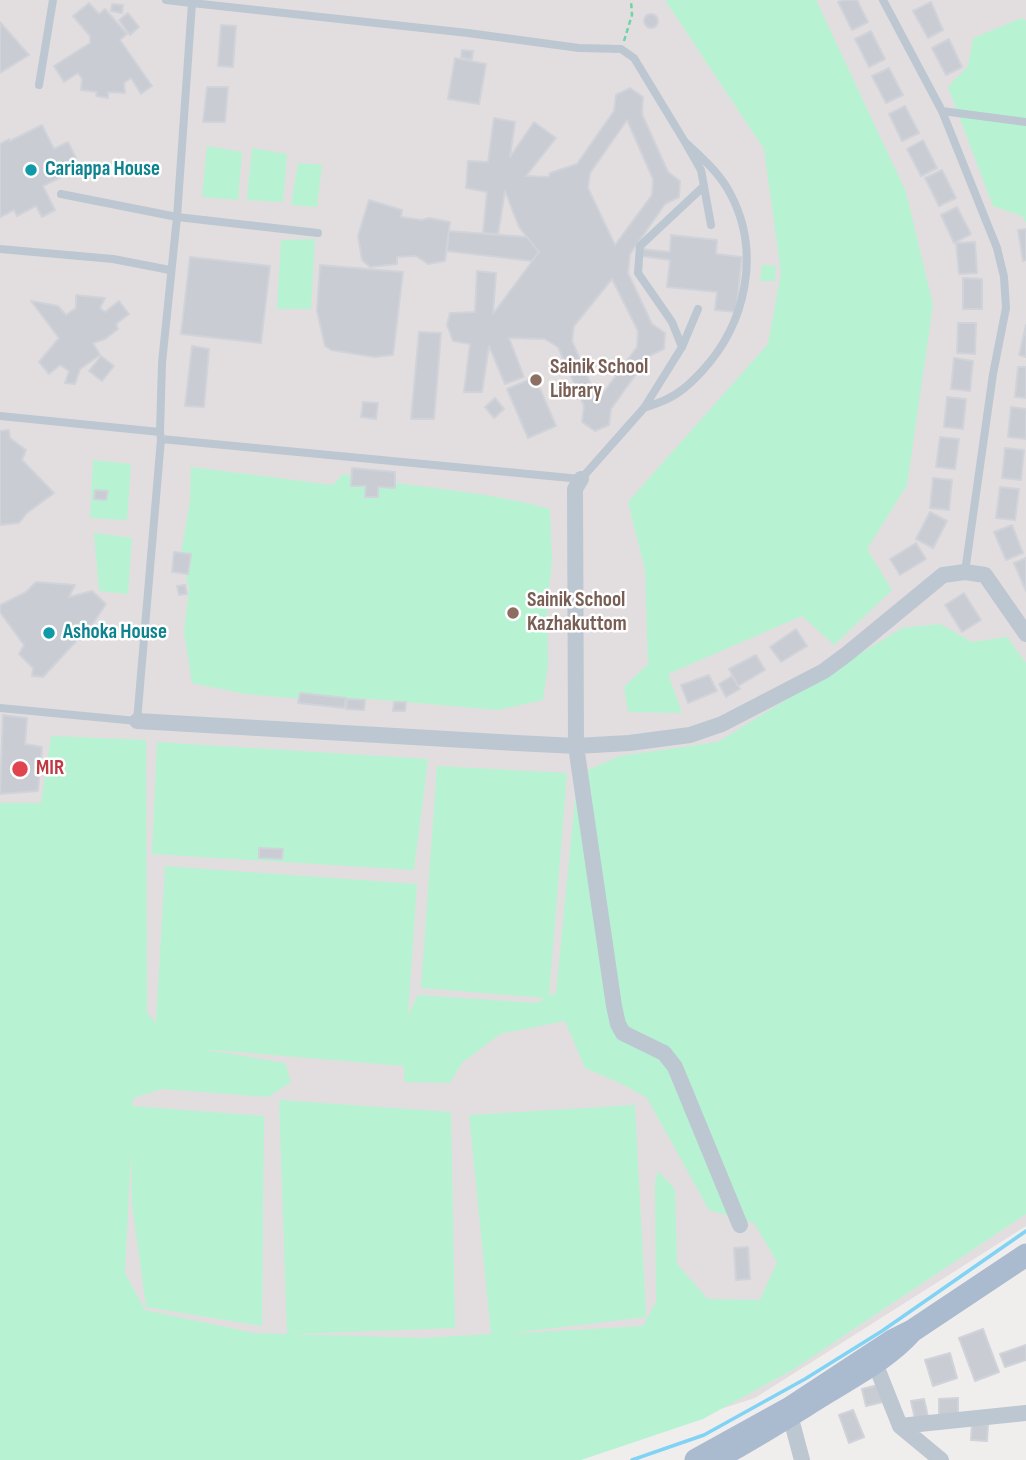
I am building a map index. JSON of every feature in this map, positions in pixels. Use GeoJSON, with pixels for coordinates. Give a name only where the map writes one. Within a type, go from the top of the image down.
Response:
{"type":"FeatureCollection","features":[{"type":"Feature","properties":{"kind":"main road"},"geometry":{"type":"LineString","coordinates":[[696,1460],[790,1408],[1026,1255]]}},
{"type":"Feature","properties":{"kind":"main road"},"geometry":{"type":"LineString","coordinates":[[713,1460],[875,1363],[900,1345],[912,1331]]}},
{"type":"Feature","properties":{"kind":"street"},"geometry":{"type":"LineString","coordinates":[[581,479],[575,489],[576,746],[618,1024],[623,1033],[664,1053],[675,1067],[740,1225]]}},
{"type":"Feature","properties":{"kind":"street"},"geometry":{"type":"LineString","coordinates":[[137,721],[576,746],[629,743],[690,735],[722,724],[824,671],[943,575],[965,572],[985,575],[1026,634]]}},
{"type":"Feature","properties":{"kind":"street"},"geometry":{"type":"LineString","coordinates":[[875,1363],[900,1426],[941,1460]]}},
{"type":"Feature","properties":{"kind":"street"},"geometry":{"type":"LineString","coordinates":[[900,1426],[1026,1413]]}},
{"type":"Feature","properties":{"kind":"street"},"geometry":{"type":"LineString","coordinates":[[790,1415],[802,1460]]}},
{"type":"Feature","properties":{"kind":"lane"},"geometry":{"type":"LineString","coordinates":[[39,85],[53,0]]}},
{"type":"Feature","properties":{"kind":"lane"},"geometry":{"type":"LineString","coordinates":[[166,0],[194,1],[579,48],[621,49],[634,58],[701,170],[711,225]]}},
{"type":"Feature","properties":{"kind":"lane"},"geometry":{"type":"LineString","coordinates":[[883,0],[942,111],[997,248],[1004,276],[1006,308],[993,374],[965,572]]}},
{"type":"Feature","properties":{"kind":"lane"},"geometry":{"type":"LineString","coordinates":[[0,708],[137,721],[161,436],[162,363],[194,1]]}},
{"type":"Feature","properties":{"kind":"lane"},"geometry":{"type":"LineString","coordinates":[[942,111],[1026,122]]}},
{"type":"Feature","properties":{"kind":"lane"},"geometry":{"type":"LineString","coordinates":[[644,408],[671,398],[693,381],[712,360],[728,336],[740,310],[746,277],[747,249],[732,196],[719,175],[685,142]]}},
{"type":"Feature","properties":{"kind":"lane"},"geometry":{"type":"LineString","coordinates":[[682,347],[672,322],[638,273],[640,246],[704,186]]}},
{"type":"Feature","properties":{"kind":"lane"},"geometry":{"type":"LineString","coordinates":[[61,194],[177,217],[318,233]]}},
{"type":"Feature","properties":{"kind":"lane"},"geometry":{"type":"LineString","coordinates":[[0,249],[113,259],[170,270]]}},
{"type":"Feature","properties":{"kind":"lane"},"geometry":{"type":"LineString","coordinates":[[0,416],[161,436],[581,479],[644,408],[682,347],[698,309]]}},
{"type":"Feature","properties":{"kind":"path"},"geometry":{"type":"LineString","coordinates":[[621,49],[632,15],[631,0]]}},
{"type":"Feature","properties":{"kind":"shaded area","name":"Sainik School Kazhakuttom"},"geometry":{"type":"Polygon","coordinates":[[[0,0],[1026,0],[1026,1226],[755,1398],[560,1460],[0,1460],[0,0]]]}},
{"type":"Feature","properties":{"kind":"green space"},"geometry":{"type":"Polygon","coordinates":[[[665,0],[816,0],[906,192],[933,305],[907,485],[867,549],[892,590],[834,645],[802,616],[668,674],[682,713],[628,712],[624,687],[648,664],[645,570],[628,502],[768,344],[781,273],[764,149],[665,0]]]}},
{"type":"Feature","properties":{"kind":"green space"},"geometry":{"type":"Polygon","coordinates":[[[1022,18],[1026,21],[1026,223],[1022,216],[993,206],[948,87],[968,66],[973,38],[1022,18]]]}},
{"type":"Feature","properties":{"kind":"green space"},"geometry":{"type":"Polygon","coordinates":[[[207,146],[242,152],[238,200],[202,197],[207,146]]]}},
{"type":"Feature","properties":{"kind":"green space"},"geometry":{"type":"Polygon","coordinates":[[[252,148],[287,154],[283,202],[247,200],[252,148]]]}},
{"type":"Feature","properties":{"kind":"green space"},"geometry":{"type":"Polygon","coordinates":[[[298,163],[322,165],[317,207],[291,205],[298,163]]]}},
{"type":"Feature","properties":{"kind":"green space"},"geometry":{"type":"Polygon","coordinates":[[[315,239],[311,309],[277,309],[281,240],[315,239]]]}},
{"type":"Feature","properties":{"kind":"green space"},"geometry":{"type":"Polygon","coordinates":[[[762,265],[776,266],[775,281],[760,281],[762,265]]]}},
{"type":"Feature","properties":{"kind":"green space"},"geometry":{"type":"Polygon","coordinates":[[[93,460],[131,464],[127,520],[90,518],[93,460]]]}},
{"type":"Feature","properties":{"kind":"green space"},"geometry":{"type":"Polygon","coordinates":[[[191,467],[333,485],[343,474],[499,497],[550,509],[552,560],[547,607],[548,664],[543,700],[498,710],[371,699],[304,699],[245,694],[192,683],[184,632],[189,589],[181,553],[190,501],[191,467]]]}},
{"type":"Feature","properties":{"kind":"green space"},"geometry":{"type":"Polygon","coordinates":[[[94,533],[132,538],[128,594],[99,591],[94,533]]]}},
{"type":"Feature","properties":{"kind":"green space"},"geometry":{"type":"Polygon","coordinates":[[[940,624],[972,642],[1007,637],[1026,663],[1026,1214],[794,1369],[703,1419],[581,1460],[0,1460],[0,803],[41,803],[51,736],[146,740],[147,1013],[156,1023],[165,866],[417,884],[408,1015],[418,995],[536,1003],[546,998],[421,988],[437,766],[567,773],[549,996],[556,993],[575,799],[588,770],[620,756],[718,742],[902,628],[940,624]],[[565,1021],[500,1034],[462,1063],[450,1083],[404,1082],[404,1066],[202,1049],[285,1063],[291,1082],[268,1097],[162,1089],[133,1098],[132,1106],[264,1116],[262,1326],[146,1307],[132,1204],[131,1151],[125,1273],[145,1310],[254,1333],[287,1334],[279,1100],[451,1112],[455,1328],[290,1334],[425,1338],[491,1334],[469,1115],[635,1105],[646,1317],[504,1334],[643,1326],[656,1302],[655,1182],[658,1171],[675,1189],[677,1264],[708,1299],[760,1300],[777,1262],[754,1223],[709,1210],[647,1098],[585,1068],[565,1021]]]}},
{"type":"Feature","properties":{"kind":"green space"},"geometry":{"type":"Polygon","coordinates":[[[157,742],[428,759],[414,870],[152,854],[157,742]]]}},
{"type":"Feature","properties":{"kind":"building"},"geometry":{"type":"Polygon","coordinates":[[[857,0],[868,22],[852,30],[838,2],[857,0]]]}},
{"type":"Feature","properties":{"kind":"building"},"geometry":{"type":"Polygon","coordinates":[[[931,2],[943,30],[928,38],[913,11],[931,2]]]}},
{"type":"Feature","properties":{"kind":"building"},"geometry":{"type":"Polygon","coordinates":[[[89,3],[99,14],[105,9],[127,34],[120,40],[152,86],[141,94],[131,78],[124,83],[125,93],[108,92],[108,98],[96,96],[97,92],[81,90],[82,79],[78,73],[64,82],[54,66],[90,43],[90,36],[73,16],[89,3]]]}},
{"type":"Feature","properties":{"kind":"building"},"geometry":{"type":"Polygon","coordinates":[[[112,4],[123,5],[122,13],[111,11],[112,4]]]}},
{"type":"Feature","properties":{"kind":"building"},"geometry":{"type":"Polygon","coordinates":[[[128,13],[139,27],[130,35],[119,20],[128,13]]]}},
{"type":"Feature","properties":{"kind":"building"},"geometry":{"type":"Polygon","coordinates":[[[648,14],[654,14],[658,21],[654,28],[648,28],[644,24],[644,18],[648,14]]]}},
{"type":"Feature","properties":{"kind":"building"},"geometry":{"type":"Polygon","coordinates":[[[0,22],[29,55],[0,73],[0,22]]]}},
{"type":"Feature","properties":{"kind":"building"},"geometry":{"type":"Polygon","coordinates":[[[221,25],[236,26],[233,67],[218,66],[221,25]]]}},
{"type":"Feature","properties":{"kind":"building"},"geometry":{"type":"Polygon","coordinates":[[[871,31],[885,59],[869,67],[855,39],[871,31]]]}},
{"type":"Feature","properties":{"kind":"building"},"geometry":{"type":"Polygon","coordinates":[[[949,39],[962,67],[946,75],[932,48],[949,39]]]}},
{"type":"Feature","properties":{"kind":"building"},"geometry":{"type":"Polygon","coordinates":[[[462,50],[473,51],[472,59],[461,58],[462,50]]]}},
{"type":"Feature","properties":{"kind":"building"},"geometry":{"type":"Polygon","coordinates":[[[455,58],[486,64],[479,104],[448,99],[455,58]]]}},
{"type":"Feature","properties":{"kind":"building"},"geometry":{"type":"Polygon","coordinates":[[[889,68],[903,95],[886,103],[872,76],[889,68]]]}},
{"type":"Feature","properties":{"kind":"building"},"geometry":{"type":"Polygon","coordinates":[[[207,87],[228,87],[225,122],[203,122],[207,87]]]}},
{"type":"Feature","properties":{"kind":"building"},"geometry":{"type":"Polygon","coordinates":[[[630,88],[643,97],[642,114],[668,172],[680,181],[679,197],[665,204],[630,254],[628,273],[652,324],[665,333],[664,349],[649,356],[611,409],[609,425],[595,431],[582,422],[584,406],[558,347],[545,339],[509,338],[524,377],[505,384],[489,346],[482,392],[464,392],[470,344],[453,341],[447,325],[450,313],[475,312],[477,271],[496,273],[493,314],[539,252],[519,227],[505,191],[498,234],[483,233],[487,192],[466,188],[468,161],[488,162],[494,118],[515,122],[510,157],[534,122],[556,138],[526,176],[549,177],[550,173],[577,164],[614,111],[616,95],[630,88]],[[627,120],[590,173],[588,188],[615,245],[652,195],[653,179],[627,120]],[[612,279],[574,326],[572,341],[598,400],[637,347],[638,331],[612,279]]]}},
{"type":"Feature","properties":{"kind":"building"},"geometry":{"type":"Polygon","coordinates":[[[905,106],[919,133],[902,141],[889,114],[905,106]]]}},
{"type":"Feature","properties":{"kind":"building","name":"Cariappa House"},"geometry":{"type":"Polygon","coordinates":[[[42,125],[54,149],[68,142],[76,158],[60,165],[65,175],[43,186],[55,210],[42,217],[36,206],[17,216],[14,210],[0,217],[0,144],[42,125]]]}},
{"type":"Feature","properties":{"kind":"building"},"geometry":{"type":"Polygon","coordinates":[[[923,140],[937,168],[921,176],[907,149],[923,140]]]}},
{"type":"Feature","properties":{"kind":"building"},"geometry":{"type":"Polygon","coordinates":[[[942,170],[956,198],[939,206],[925,178],[942,170]]]}},
{"type":"Feature","properties":{"kind":"building"},"geometry":{"type":"Polygon","coordinates":[[[369,200],[402,210],[401,217],[450,222],[445,261],[428,264],[416,256],[397,257],[397,264],[370,267],[362,260],[358,236],[369,200]]]}},
{"type":"Feature","properties":{"kind":"building"},"geometry":{"type":"Polygon","coordinates":[[[957,207],[971,234],[954,243],[941,215],[957,207]]]}},
{"type":"Feature","properties":{"kind":"building"},"geometry":{"type":"Polygon","coordinates":[[[1026,229],[1026,260],[1023,261],[1018,230],[1026,229]]]}},
{"type":"Feature","properties":{"kind":"building"},"geometry":{"type":"Polygon","coordinates":[[[449,231],[527,237],[539,252],[532,261],[447,251],[449,231]]]}},
{"type":"Feature","properties":{"kind":"building"},"geometry":{"type":"Polygon","coordinates":[[[671,235],[717,240],[716,254],[742,257],[736,312],[715,310],[717,292],[667,287],[670,260],[641,256],[642,249],[670,252],[671,235]]]}},
{"type":"Feature","properties":{"kind":"building"},"geometry":{"type":"Polygon","coordinates":[[[975,242],[977,273],[959,274],[956,243],[975,242]]]}},
{"type":"Feature","properties":{"kind":"building"},"geometry":{"type":"Polygon","coordinates":[[[190,257],[270,266],[261,343],[181,334],[190,257]]]}},
{"type":"Feature","properties":{"kind":"building"},"geometry":{"type":"Polygon","coordinates":[[[320,265],[403,272],[393,355],[374,357],[331,350],[325,346],[317,311],[320,265]]]}},
{"type":"Feature","properties":{"kind":"building"},"geometry":{"type":"Polygon","coordinates":[[[963,278],[982,279],[982,309],[963,309],[963,278]]]}},
{"type":"Feature","properties":{"kind":"building"},"geometry":{"type":"Polygon","coordinates":[[[76,295],[105,298],[100,308],[105,312],[119,301],[129,314],[116,324],[118,329],[105,339],[93,343],[100,355],[80,369],[75,384],[65,383],[69,371],[60,365],[49,374],[39,362],[59,338],[31,301],[58,306],[66,315],[76,308],[76,295]]]}},
{"type":"Feature","properties":{"kind":"building"},"geometry":{"type":"Polygon","coordinates":[[[958,323],[976,323],[975,354],[957,353],[958,323]]]}},
{"type":"Feature","properties":{"kind":"building"},"geometry":{"type":"Polygon","coordinates":[[[1026,325],[1026,357],[1019,355],[1026,325]]]}},
{"type":"Feature","properties":{"kind":"building"},"geometry":{"type":"Polygon","coordinates":[[[419,332],[441,333],[434,419],[411,419],[419,332]]]}},
{"type":"Feature","properties":{"kind":"building"},"geometry":{"type":"Polygon","coordinates":[[[192,346],[209,349],[204,407],[185,406],[192,346]]]}},
{"type":"Feature","properties":{"kind":"building"},"geometry":{"type":"Polygon","coordinates":[[[101,356],[114,366],[102,381],[89,371],[101,356]]]}},
{"type":"Feature","properties":{"kind":"building"},"geometry":{"type":"Polygon","coordinates":[[[954,358],[973,361],[970,391],[951,389],[954,358]]]}},
{"type":"Feature","properties":{"kind":"building"},"geometry":{"type":"Polygon","coordinates":[[[1018,367],[1026,367],[1026,398],[1015,397],[1018,367]]]}},
{"type":"Feature","properties":{"kind":"building"},"geometry":{"type":"Polygon","coordinates":[[[535,377],[556,426],[528,438],[507,389],[535,377]]]}},
{"type":"Feature","properties":{"kind":"building"},"geometry":{"type":"Polygon","coordinates":[[[947,397],[966,399],[963,429],[944,427],[947,397]]]}},
{"type":"Feature","properties":{"kind":"building"},"geometry":{"type":"Polygon","coordinates":[[[495,398],[504,409],[494,418],[485,407],[495,398]]]}},
{"type":"Feature","properties":{"kind":"building"},"geometry":{"type":"Polygon","coordinates":[[[363,402],[378,403],[376,419],[361,417],[363,402]]]}},
{"type":"Feature","properties":{"kind":"building"},"geometry":{"type":"Polygon","coordinates":[[[1011,407],[1026,409],[1026,439],[1008,437],[1011,407]]]}},
{"type":"Feature","properties":{"kind":"building"},"geometry":{"type":"Polygon","coordinates":[[[9,430],[10,438],[26,450],[22,460],[54,493],[27,513],[19,523],[0,525],[0,431],[9,430]]]}},
{"type":"Feature","properties":{"kind":"building"},"geometry":{"type":"Polygon","coordinates":[[[940,437],[959,439],[955,469],[936,467],[940,437]]]}},
{"type":"Feature","properties":{"kind":"building"},"geometry":{"type":"Polygon","coordinates":[[[1005,448],[1024,450],[1021,480],[1002,478],[1005,448]]]}},
{"type":"Feature","properties":{"kind":"building"},"geometry":{"type":"Polygon","coordinates":[[[352,468],[395,472],[395,488],[378,487],[378,497],[365,497],[366,486],[351,486],[352,468]]]}},
{"type":"Feature","properties":{"kind":"building"},"geometry":{"type":"Polygon","coordinates":[[[933,478],[952,480],[949,510],[930,508],[933,478]]]}},
{"type":"Feature","properties":{"kind":"building"},"geometry":{"type":"Polygon","coordinates":[[[1000,487],[1019,489],[1015,520],[996,518],[1000,487]]]}},
{"type":"Feature","properties":{"kind":"building"},"geometry":{"type":"Polygon","coordinates":[[[95,490],[108,491],[106,500],[94,499],[95,490]]]}},
{"type":"Feature","properties":{"kind":"building"},"geometry":{"type":"Polygon","coordinates":[[[930,512],[947,521],[933,548],[916,539],[930,512]]]}},
{"type":"Feature","properties":{"kind":"building"},"geometry":{"type":"Polygon","coordinates":[[[1012,525],[1023,553],[1006,560],[994,532],[1012,525]]]}},
{"type":"Feature","properties":{"kind":"building"},"geometry":{"type":"Polygon","coordinates":[[[916,543],[926,559],[900,575],[890,559],[916,543]]]}},
{"type":"Feature","properties":{"kind":"building"},"geometry":{"type":"Polygon","coordinates":[[[174,552],[191,554],[188,574],[172,572],[174,552]]]}},
{"type":"Feature","properties":{"kind":"building"},"geometry":{"type":"Polygon","coordinates":[[[1026,558],[1026,591],[1014,563],[1026,558]]]}},
{"type":"Feature","properties":{"kind":"building","name":"Ashoka House"},"geometry":{"type":"Polygon","coordinates":[[[36,582],[75,585],[69,597],[92,591],[106,604],[94,622],[43,677],[32,676],[33,668],[19,654],[24,645],[0,612],[0,605],[26,592],[36,582]]]}},
{"type":"Feature","properties":{"kind":"building"},"geometry":{"type":"Polygon","coordinates":[[[185,585],[187,594],[179,595],[177,586],[185,585]]]}},
{"type":"Feature","properties":{"kind":"building"},"geometry":{"type":"Polygon","coordinates":[[[964,593],[981,620],[962,632],[945,605],[964,593]]]}},
{"type":"Feature","properties":{"kind":"building"},"geometry":{"type":"Polygon","coordinates":[[[796,629],[807,646],[781,662],[770,647],[796,629]]]}},
{"type":"Feature","properties":{"kind":"building"},"geometry":{"type":"Polygon","coordinates":[[[756,655],[765,670],[738,686],[729,669],[756,655]]]}},
{"type":"Feature","properties":{"kind":"building"},"geometry":{"type":"Polygon","coordinates":[[[709,675],[717,691],[688,703],[681,685],[709,675]]]}},
{"type":"Feature","properties":{"kind":"building"},"geometry":{"type":"Polygon","coordinates":[[[732,676],[740,689],[726,697],[719,684],[732,676]]]}},
{"type":"Feature","properties":{"kind":"building"},"geometry":{"type":"Polygon","coordinates":[[[300,693],[346,698],[344,708],[298,703],[300,693]]]}},
{"type":"Feature","properties":{"kind":"building"},"geometry":{"type":"Polygon","coordinates":[[[347,699],[365,700],[364,710],[346,709],[347,699]]]}},
{"type":"Feature","properties":{"kind":"building"},"geometry":{"type":"Polygon","coordinates":[[[394,702],[406,702],[405,711],[393,711],[394,702]]]}},
{"type":"Feature","properties":{"kind":"building","name":"MIR"},"geometry":{"type":"Polygon","coordinates":[[[3,715],[27,718],[25,744],[42,747],[38,791],[0,794],[3,715]]]}},
{"type":"Feature","properties":{"kind":"building"},"geometry":{"type":"Polygon","coordinates":[[[259,848],[283,849],[282,859],[259,858],[259,848]]]}},
{"type":"Feature","properties":{"kind":"building"},"geometry":{"type":"Polygon","coordinates":[[[748,1247],[750,1279],[736,1280],[734,1248],[748,1247]]]}},
{"type":"Feature","properties":{"kind":"building"},"geometry":{"type":"Polygon","coordinates":[[[983,1329],[999,1372],[975,1381],[959,1338],[983,1329]]]}},
{"type":"Feature","properties":{"kind":"building"},"geometry":{"type":"Polygon","coordinates":[[[1026,1345],[1026,1360],[1005,1367],[1000,1354],[1026,1345]]]}},
{"type":"Feature","properties":{"kind":"building"},"geometry":{"type":"Polygon","coordinates":[[[950,1353],[957,1378],[933,1386],[925,1360],[950,1353]]]}},
{"type":"Feature","properties":{"kind":"building"},"geometry":{"type":"Polygon","coordinates":[[[878,1385],[883,1402],[866,1406],[862,1389],[878,1385]]]}},
{"type":"Feature","properties":{"kind":"building"},"geometry":{"type":"Polygon","coordinates":[[[958,1398],[958,1418],[939,1418],[939,1399],[958,1398]]]}},
{"type":"Feature","properties":{"kind":"building"},"geometry":{"type":"Polygon","coordinates":[[[924,1399],[929,1421],[916,1423],[911,1401],[924,1399]]]}},
{"type":"Feature","properties":{"kind":"building"},"geometry":{"type":"Polygon","coordinates":[[[853,1410],[864,1437],[849,1443],[839,1415],[853,1410]]]}},
{"type":"Feature","properties":{"kind":"building"},"geometry":{"type":"Polygon","coordinates":[[[972,1424],[988,1425],[987,1441],[971,1440],[972,1424]]]}},
{"type":"Feature","properties":{"kind":"waterway"},"geometry":{"type":"LineString","coordinates":[[632,1460],[704,1435],[805,1379],[882,1331],[1026,1231]]}},
{"type":"Feature","properties":{"kind":"place","name":"Cariappa House"},"geometry":{"type":"Point","coordinates":[31,170]}},
{"type":"Feature","properties":{"kind":"place","name":"Sainik School Library"},"geometry":{"type":"Point","coordinates":[536,380]}},
{"type":"Feature","properties":{"kind":"place","name":"Sainik School Kazhakuttom"},"geometry":{"type":"Point","coordinates":[513,613]}},
{"type":"Feature","properties":{"kind":"place","name":"Ashoka House"},"geometry":{"type":"Point","coordinates":[49,633]}},
{"type":"Feature","properties":{"kind":"place","name":"MIR"},"geometry":{"type":"Point","coordinates":[20,769]}}]}
